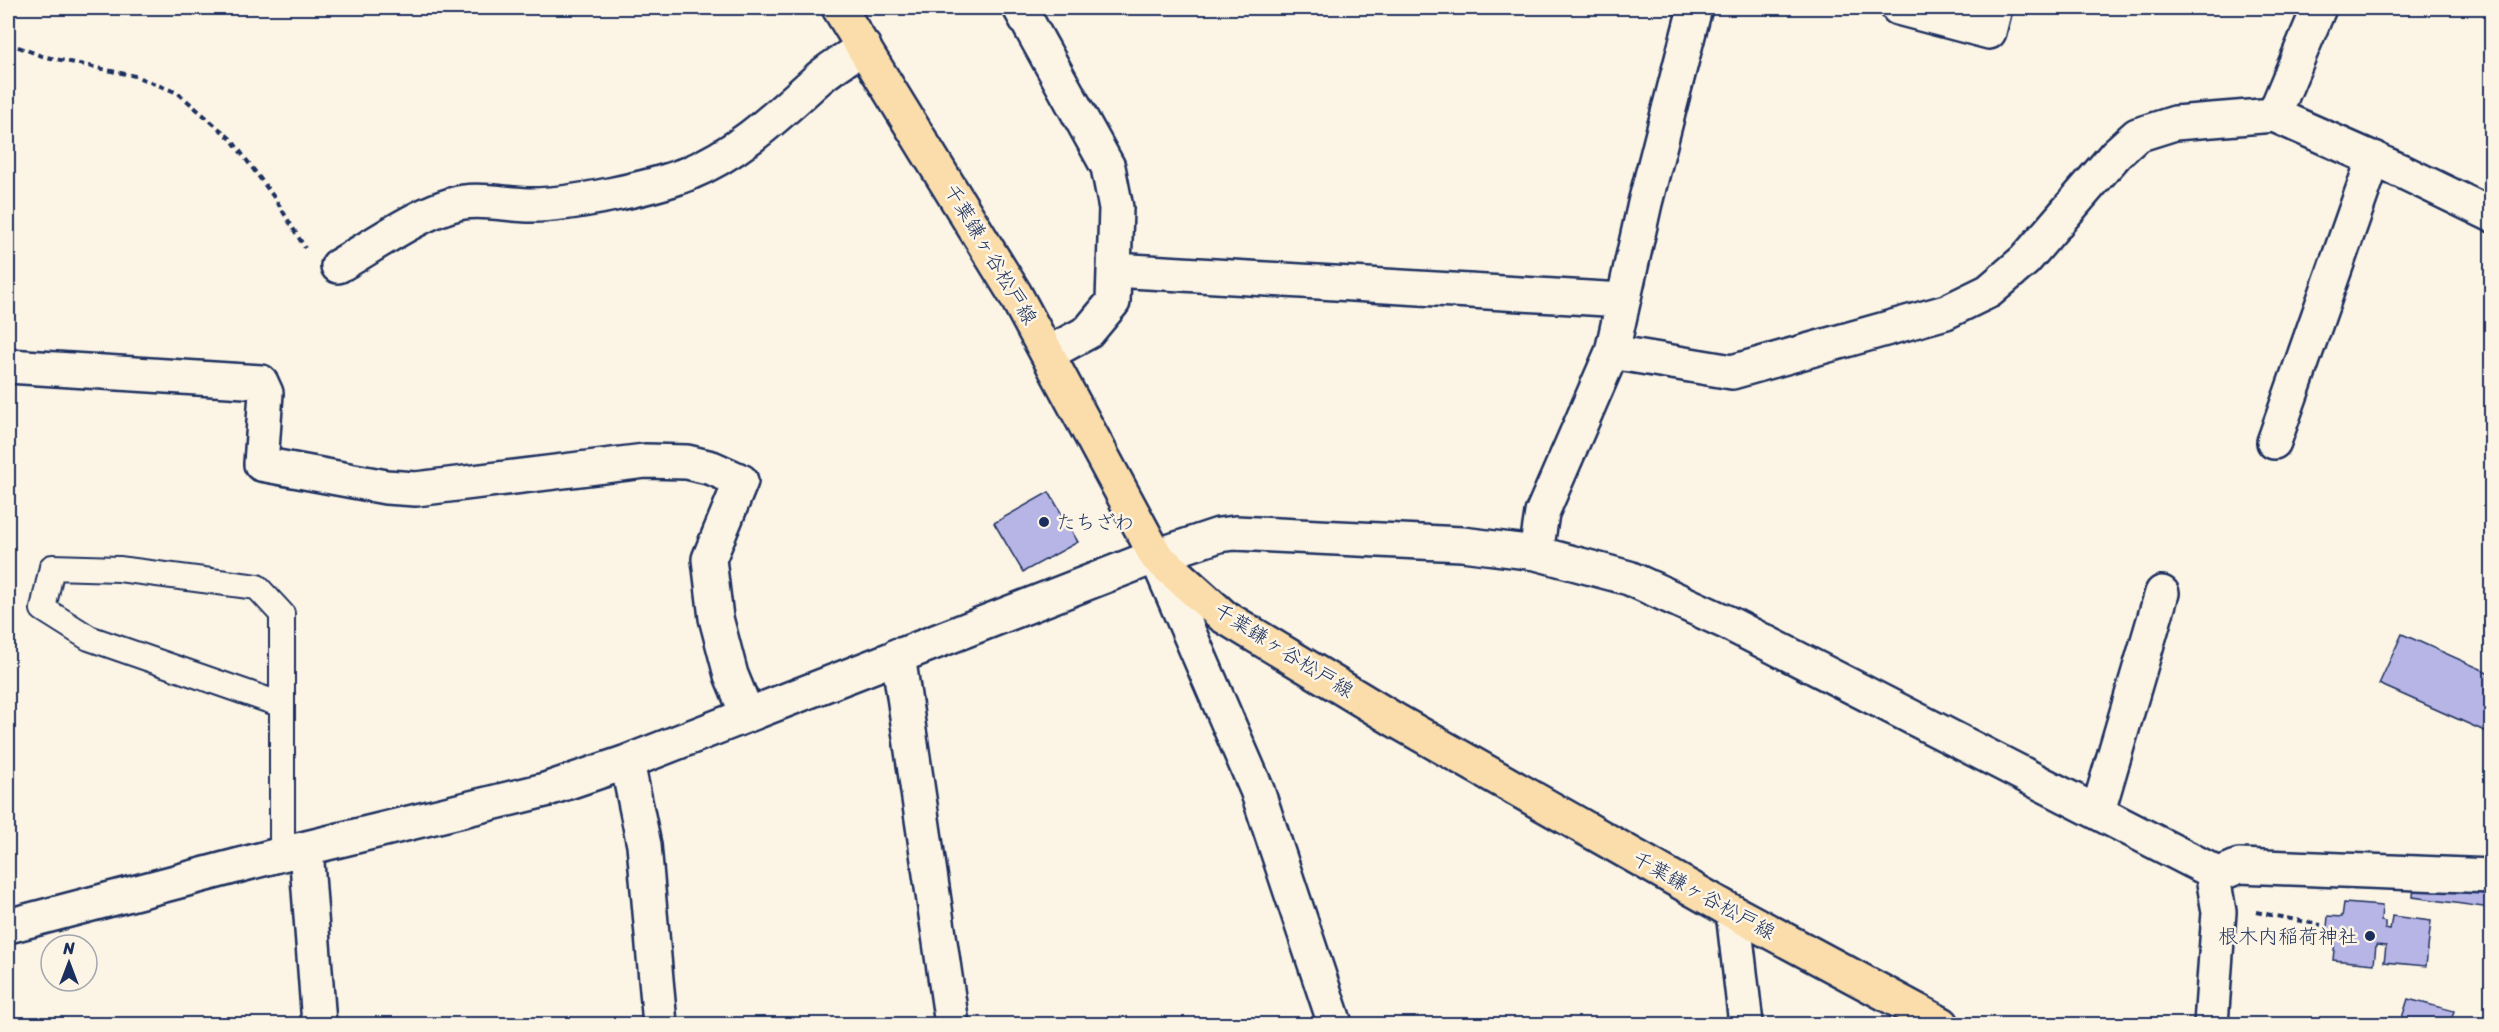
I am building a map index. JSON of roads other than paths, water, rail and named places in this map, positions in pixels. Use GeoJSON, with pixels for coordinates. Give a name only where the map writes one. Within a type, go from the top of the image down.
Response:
{"type":"FeatureCollection","features":[{"type":"Feature","properties":{"kind":"main road","name":"千葉鎌ヶ谷松戸線"},"geometry":{"type":"LineString","coordinates":[[840,8],[943,173],[1048,353],[1156,556],[1223,616],[1395,720],[1733,912],[1942,1024]]}},
{"type":"Feature","properties":{"kind":"street"},"geometry":{"type":"LineString","coordinates":[[1020,8],[1108,167],[1116,208],[1113,302],[1088,333],[1048,353]]}},
{"type":"Feature","properties":{"kind":"street"},"geometry":{"type":"LineString","coordinates":[[1536,552],[1542,513],[1612,352],[1645,203],[1695,8]]}},
{"type":"Feature","properties":{"kind":"street"},"geometry":{"type":"LineString","coordinates":[[1898,8],[1989,32],[1995,8]]}},
{"type":"Feature","properties":{"kind":"street"},"geometry":{"type":"LineString","coordinates":[[2274,115],[2319,8]]}},
{"type":"Feature","properties":{"kind":"street"},"geometry":{"type":"LineString","coordinates":[[338,266],[419,219],[464,202],[534,205],[563,202],[645,186],[688,173],[731,150],[764,127],[821,77],[864,47]]}},
{"type":"Feature","properties":{"kind":"street"},"geometry":{"type":"LineString","coordinates":[[1612,352],[1732,372],[1946,312],[1989,291],[2025,260],[2116,154],[2137,135],[2175,123],[2274,115],[2374,158],[2492,215]]}},
{"type":"Feature","properties":{"kind":"street"},"geometry":{"type":"LineString","coordinates":[[2274,442],[2374,158]]}},
{"type":"Feature","properties":{"kind":"street"},"geometry":{"type":"LineString","coordinates":[[1114,270],[1623,300]]}},
{"type":"Feature","properties":{"kind":"street"},"geometry":{"type":"LineString","coordinates":[[8,366],[261,382],[266,393],[261,464],[386,487],[416,489],[457,485],[645,461],[687,462],[722,472],[741,481],[709,559],[716,618],[731,675],[747,714]]}},
{"type":"Feature","properties":{"kind":"street"},"geometry":{"type":"LineString","coordinates":[[8,926],[294,851],[545,790],[627,762],[1156,556],[1219,535],[1235,533],[1462,544],[1536,552],[1629,578],[1728,623],[2212,871],[2215,891],[2211,1024]]}},
{"type":"Feature","properties":{"kind":"street"},"geometry":{"type":"LineString","coordinates":[[1156,556],[1257,790],[1335,1024]]}},
{"type":"Feature","properties":{"kind":"street"},"geometry":{"type":"LineString","coordinates":[[2098,811],[2162,593]]}},
{"type":"Feature","properties":{"kind":"street"},"geometry":{"type":"LineString","coordinates":[[898,655],[952,1024]]}},
{"type":"Feature","properties":{"kind":"street"},"geometry":{"type":"LineString","coordinates":[[627,762],[637,797],[644,844],[660,1024]]}},
{"type":"Feature","properties":{"kind":"street"},"geometry":{"type":"LineString","coordinates":[[294,851],[319,1024]]}},
{"type":"Feature","properties":{"kind":"street"},"geometry":{"type":"LineString","coordinates":[[2215,891],[2239,866],[2492,876]]}},
{"type":"Feature","properties":{"kind":"street"},"geometry":{"type":"LineString","coordinates":[[1733,912],[1746,1024]]}},
{"type":"Feature","properties":{"kind":"lane"},"geometry":{"type":"LineString","coordinates":[[282,705],[90,638],[43,609],[52,567],[118,569],[257,587],[282,614],[282,705],[294,851]]}},
{"type":"Feature","properties":{"kind":"place","name":"たちざわ"},"geometry":{"type":"Point","coordinates":[1044,522]}},
{"type":"Feature","properties":{"kind":"place","name":"根木内稲荷神社"},"geometry":{"type":"Point","coordinates":[2370,936]}}]}
